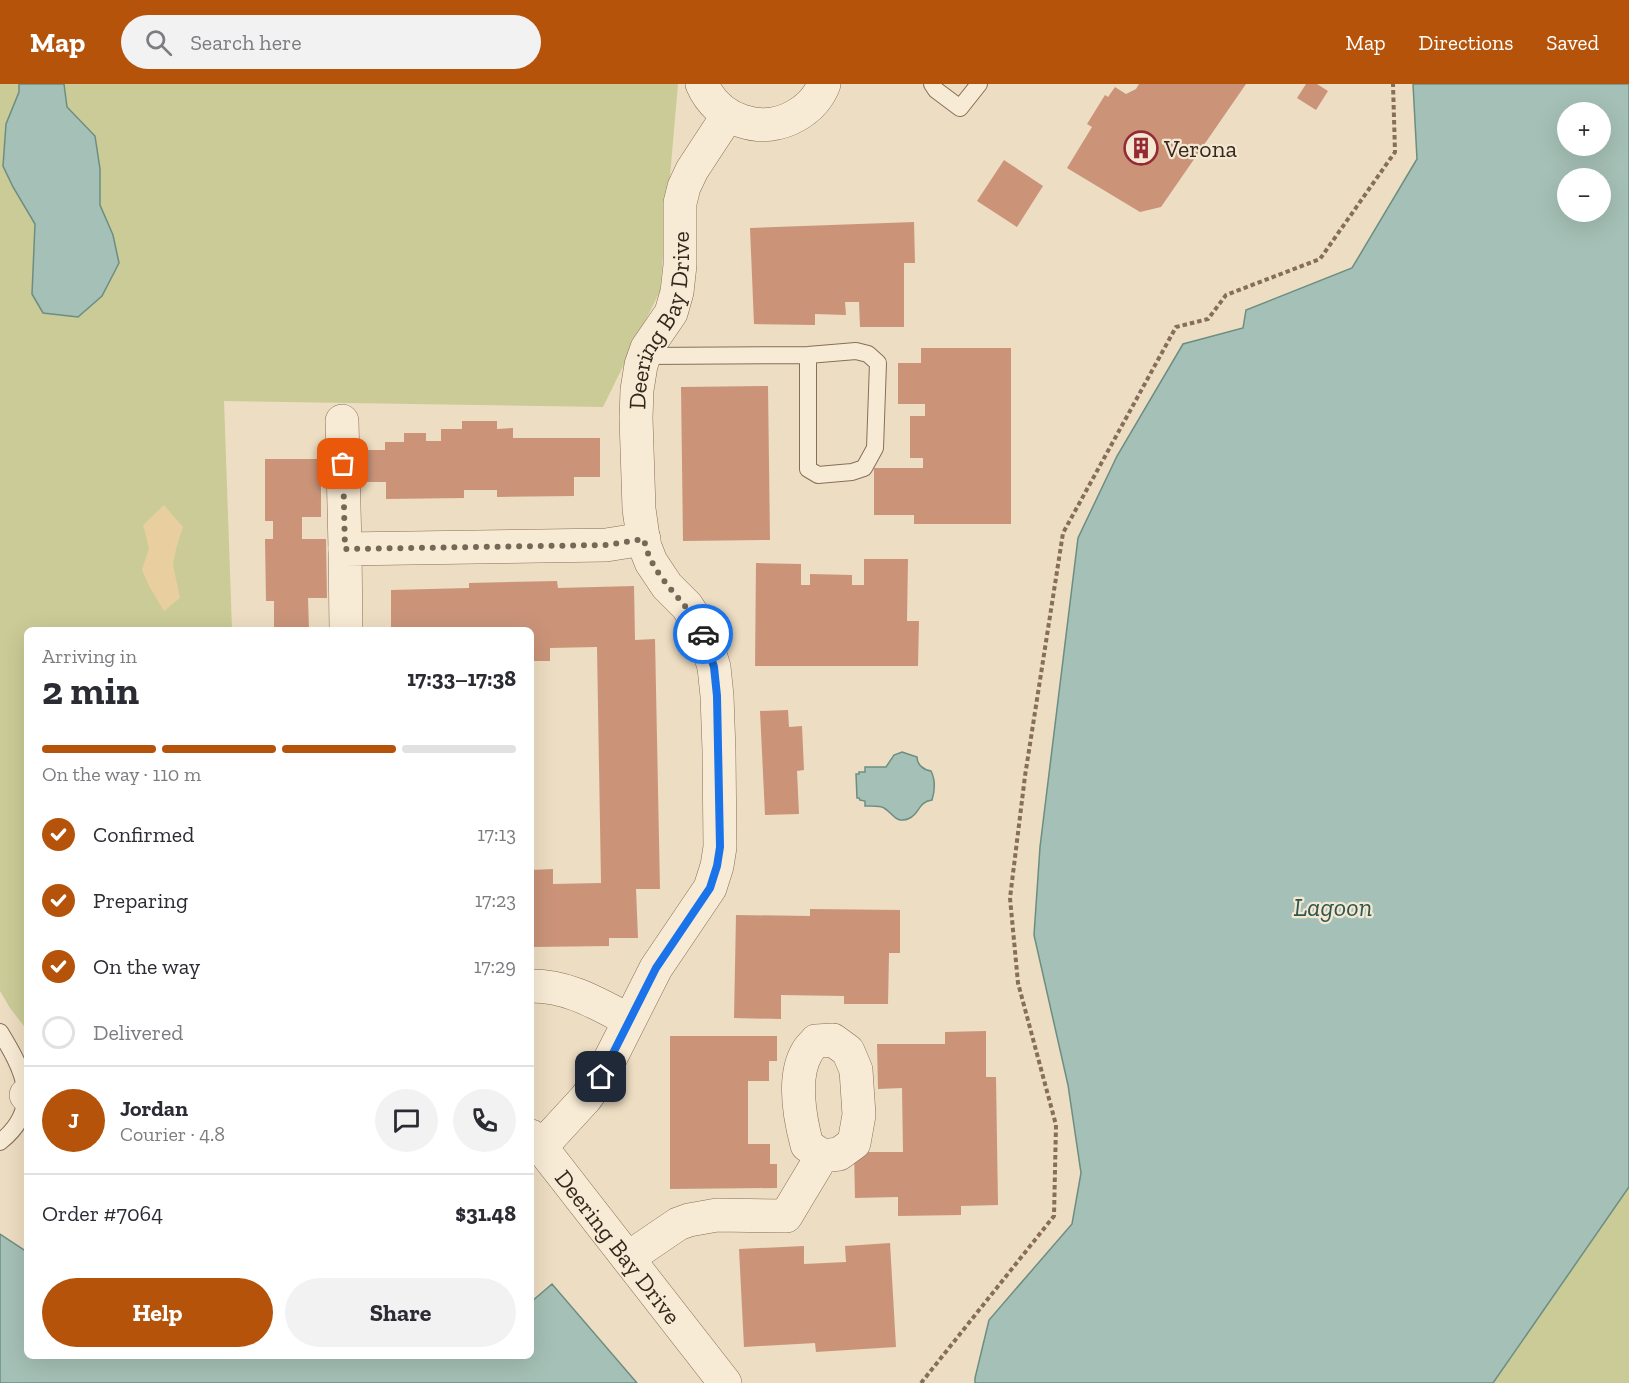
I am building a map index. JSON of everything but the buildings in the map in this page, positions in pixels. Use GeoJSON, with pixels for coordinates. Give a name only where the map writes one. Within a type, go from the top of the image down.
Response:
{"type":"FeatureCollection","features":[{"type":"Feature","properties":{"kind":"street"},"geometry":{"type":"LineString","coordinates":[[702,84],[713,103],[728,115],[746,124],[766,125],[786,122],[806,110],[821,92],[824,84]]}},
{"type":"Feature","properties":{"kind":"street","name":"Deering Bay Drive"},"geometry":{"type":"LineString","coordinates":[[724,1383],[536,1142],[586,1098],[601,1077],[656,968],[710,888],[717,866],[720,847],[717,696],[714,667],[704,635],[696,620],[651,562],[639,509],[636,418],[640,365],[647,348],[671,313],[677,292],[680,265],[680,203],[684,187],[697,162],[728,115]]}},
{"type":"Feature","properties":{"kind":"street"},"geometry":{"type":"LineString","coordinates":[[342,421],[346,627]]}},
{"type":"Feature","properties":{"kind":"street"},"geometry":{"type":"LineString","coordinates":[[345,549],[606,545],[644,539]]}},
{"type":"Feature","properties":{"kind":"street"},"geometry":{"type":"LineString","coordinates":[[534,986],[568,991],[629,1020]]}},
{"type":"Feature","properties":{"kind":"street"},"geometry":{"type":"LineString","coordinates":[[628,1258],[678,1224],[689,1220],[717,1215],[786,1216],[822,1156]]}},
{"type":"Feature","properties":{"kind":"lane"},"geometry":{"type":"LineString","coordinates":[[932,84],[936,90],[960,108],[979,84]]}},
{"type":"Feature","properties":{"kind":"lane"},"geometry":{"type":"LineString","coordinates":[[644,356],[808,355],[856,351],[868,354],[878,363],[875,448],[864,468],[852,472],[818,476],[808,469],[808,355]]}},
{"type":"Feature","properties":{"kind":"lane"},"geometry":{"type":"LineString","coordinates":[[0,1032],[15,1057],[24,1080]]}},
{"type":"Feature","properties":{"kind":"lane"},"geometry":{"type":"LineString","coordinates":[[0,1142],[11,1134],[24,1107]]}},
{"type":"Feature","properties":{"kind":"path"},"geometry":{"type":"LineString","coordinates":[[921,1383],[1054,1216],[1056,1125],[1018,983],[1010,897],[1025,776],[1063,533],[1176,327],[1208,319],[1226,296],[1320,259],[1395,152],[1393,84]]}},
{"type":"Feature","properties":{"kind":"green space"},"geometry":{"type":"Polygon","coordinates":[[[0,84],[678,84],[660,291],[603,407],[224,401],[232,627],[24,627],[24,1026],[0,991],[0,84]]]}},
{"type":"Feature","properties":{"kind":"green space"},"geometry":{"type":"Polygon","coordinates":[[[1629,1187],[1629,1383],[1493,1383],[1629,1187]]]}},
{"type":"Feature","properties":{"kind":"sand"},"geometry":{"type":"Polygon","coordinates":[[[164,505],[183,527],[173,565],[180,598],[164,611],[142,570],[149,548],[143,525],[164,505]]]}},
{"type":"Feature","properties":{"kind":"water"},"geometry":{"type":"Polygon","coordinates":[[[19,84],[64,84],[67,107],[95,136],[100,169],[100,205],[113,235],[119,263],[102,296],[78,317],[43,313],[32,294],[35,224],[3,166],[6,124],[19,92],[19,84]]]}},
{"type":"Feature","properties":{"kind":"water","name":"Lagoon"},"geometry":{"type":"Polygon","coordinates":[[[1413,84],[1629,84],[1629,1187],[1493,1383],[975,1383],[989,1320],[1072,1224],[1081,1173],[1068,1085],[1034,935],[1040,847],[1078,538],[1117,456],[1183,344],[1243,328],[1246,310],[1352,268],[1417,159],[1413,84]]]}},
{"type":"Feature","properties":{"kind":"water"},"geometry":{"type":"Polygon","coordinates":[[[902,752],[917,757],[921,767],[931,771],[934,778],[932,800],[924,803],[916,813],[905,820],[898,819],[882,807],[865,806],[865,801],[857,798],[856,774],[865,772],[865,767],[886,767],[894,755],[902,752]]]}},
{"type":"Feature","properties":{"kind":"water"},"geometry":{"type":"Polygon","coordinates":[[[0,1234],[24,1250],[24,1359],[534,1359],[534,1299],[552,1284],[637,1383],[0,1383],[0,1234]]]}},
{"type":"Feature","properties":{"kind":"way so far"},"geometry":{"type":"LineString","coordinates":[[343,464],[345,549],[606,545],[644,539],[651,562],[668,586],[687,606],[703,634]]}},
{"type":"Feature","properties":{"kind":"place","name":"Verona"},"geometry":{"type":"Point","coordinates":[1141,148]}},
{"type":"Feature","properties":{"kind":"route"},"geometry":{"type":"LineString","coordinates":[[601,1077],[656,968],[710,888],[717,866],[720,847],[720,811],[717,696],[714,667],[703,634]]}}]}
